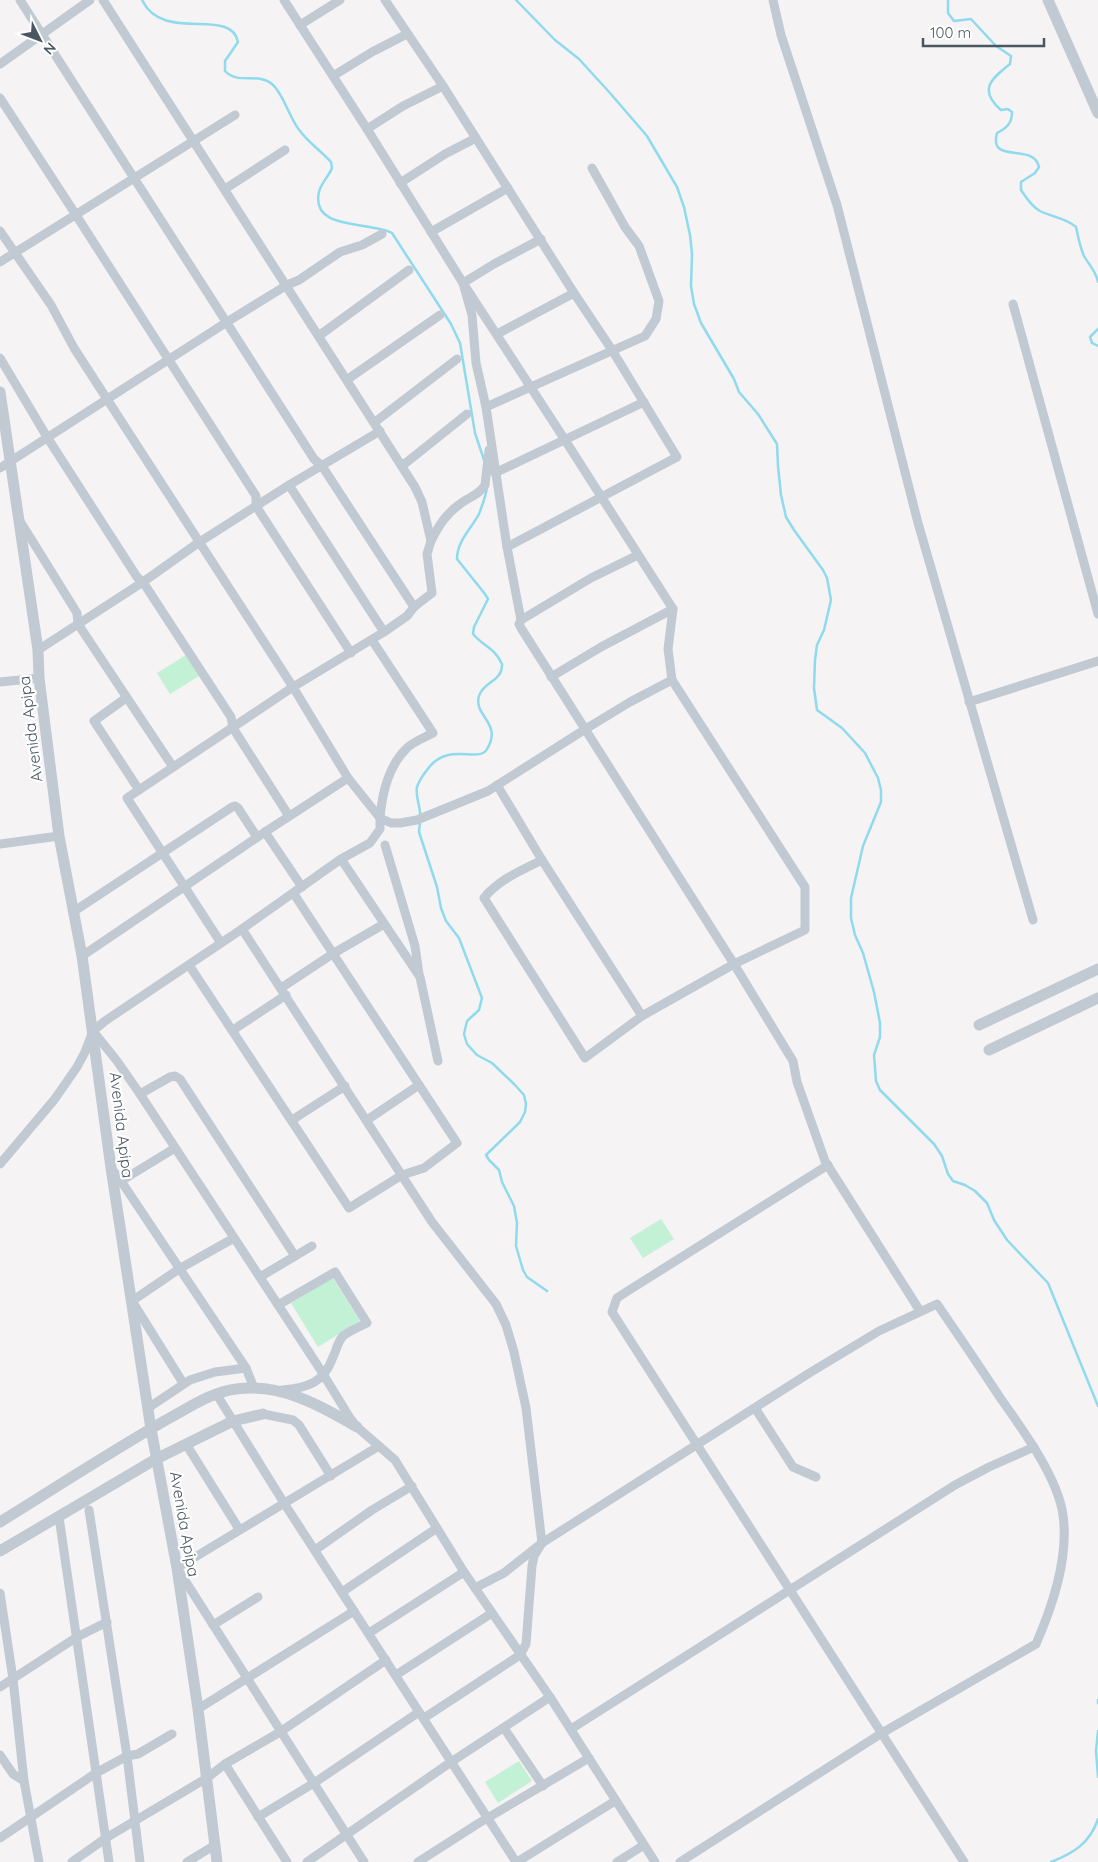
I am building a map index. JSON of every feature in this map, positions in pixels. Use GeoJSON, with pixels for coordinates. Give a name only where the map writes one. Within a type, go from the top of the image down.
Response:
{"type":"FeatureCollection","features":[{"type":"Feature","properties":{"kind":"street"},"geometry":{"type":"LineString","coordinates":[[20,0],[314,459],[322,466],[414,607]]}},
{"type":"Feature","properties":{"kind":"street"},"geometry":{"type":"LineString","coordinates":[[0,64],[90,0]]}},
{"type":"Feature","properties":{"kind":"street"},"geometry":{"type":"LineString","coordinates":[[103,0],[288,285],[420,494],[431,541]]}},
{"type":"Feature","properties":{"kind":"street"},"geometry":{"type":"LineString","coordinates":[[284,0],[673,609],[668,649],[672,680],[805,887],[806,930],[734,964],[642,1016],[585,1058],[484,898],[502,882],[542,860]]}},
{"type":"Feature","properties":{"kind":"street"},"geometry":{"type":"LineString","coordinates":[[300,25],[340,0]]}},
{"type":"Feature","properties":{"kind":"street"},"geometry":{"type":"LineString","coordinates":[[385,0],[443,86],[612,350],[678,457],[507,547]]}},
{"type":"Feature","properties":{"kind":"street"},"geometry":{"type":"LineString","coordinates":[[773,0],[781,34],[836,205],[918,523],[1033,920]]}},
{"type":"Feature","properties":{"kind":"street"},"geometry":{"type":"LineString","coordinates":[[1048,0],[1098,113]]}},
{"type":"Feature","properties":{"kind":"street"},"geometry":{"type":"LineString","coordinates":[[334,76],[372,52],[407,34]]}},
{"type":"Feature","properties":{"kind":"street"},"geometry":{"type":"LineString","coordinates":[[368,129],[403,106],[443,86]]}},
{"type":"Feature","properties":{"kind":"street"},"geometry":{"type":"LineString","coordinates":[[0,98],[256,496],[256,506],[351,653]]}},
{"type":"Feature","properties":{"kind":"street"},"geometry":{"type":"LineString","coordinates":[[0,262],[235,115]]}},
{"type":"Feature","properties":{"kind":"street"},"geometry":{"type":"LineString","coordinates":[[400,183],[445,154],[476,138]]}},
{"type":"Feature","properties":{"kind":"street"},"geometry":{"type":"LineString","coordinates":[[225,189],[286,150]]}},
{"type":"Feature","properties":{"kind":"street"},"geometry":{"type":"LineString","coordinates":[[486,407],[646,336],[656,319],[659,301],[639,246],[625,227],[592,168]]}},
{"type":"Feature","properties":{"kind":"street"},"geometry":{"type":"LineString","coordinates":[[431,232],[508,188]]}},
{"type":"Feature","properties":{"kind":"street"},"geometry":{"type":"LineString","coordinates":[[0,231],[51,306],[74,348],[106,399],[293,688],[348,778],[380,818],[391,823],[416,820],[488,790],[630,702],[672,680]]}},
{"type":"Feature","properties":{"kind":"street"},"geometry":{"type":"LineString","coordinates":[[0,468],[227,322],[288,285],[300,280],[340,252],[362,245],[382,234]]}},
{"type":"Feature","properties":{"kind":"street"},"geometry":{"type":"LineString","coordinates":[[463,283],[541,239]]}},
{"type":"Feature","properties":{"kind":"street"},"geometry":{"type":"LineString","coordinates":[[320,335],[410,270]]}},
{"type":"Feature","properties":{"kind":"street"},"geometry":{"type":"LineString","coordinates":[[463,283],[472,315],[476,363],[486,407],[507,547],[521,620],[520,628],[734,964],[793,1061],[797,1082],[828,1166],[920,1311]]}},
{"type":"Feature","properties":{"kind":"street"},"geometry":{"type":"LineString","coordinates":[[497,334],[574,293]]}},
{"type":"Feature","properties":{"kind":"street"},"geometry":{"type":"LineString","coordinates":[[1013,304],[1098,614]]}},
{"type":"Feature","properties":{"kind":"street"},"geometry":{"type":"LineString","coordinates":[[348,379],[440,315]]}},
{"type":"Feature","properties":{"kind":"street"},"geometry":{"type":"LineString","coordinates":[[0,358],[47,437],[231,718],[232,728],[289,816]]}},
{"type":"Feature","properties":{"kind":"street"},"geometry":{"type":"LineString","coordinates":[[374,422],[457,359]]}},
{"type":"Feature","properties":{"kind":"street","name":"Avenida Apipa"},"geometry":{"type":"LineString","coordinates":[[0,392],[38,650],[39,678],[59,836],[82,956],[111,1168],[151,1429],[177,1568],[198,1709],[217,1862]]}},
{"type":"Feature","properties":{"kind":"street"},"geometry":{"type":"LineString","coordinates":[[495,473],[644,402]]}},
{"type":"Feature","properties":{"kind":"street"},"geometry":{"type":"LineString","coordinates":[[402,466],[467,414]]}},
{"type":"Feature","properties":{"kind":"street"},"geometry":{"type":"LineString","coordinates":[[38,650],[143,582],[198,543],[289,485],[380,431]]}},
{"type":"Feature","properties":{"kind":"street"},"geometry":{"type":"LineString","coordinates":[[221,943],[127,798],[293,688],[384,632],[407,616],[414,607],[432,594],[427,554],[431,541],[441,521],[471,496],[476,495],[485,485],[490,435]]}},
{"type":"Feature","properties":{"kind":"street"},"geometry":{"type":"LineString","coordinates":[[289,485],[384,632]]}},
{"type":"Feature","properties":{"kind":"street"},"geometry":{"type":"LineString","coordinates":[[19,518],[77,613],[78,624],[173,767]]}},
{"type":"Feature","properties":{"kind":"street"},"geometry":{"type":"LineString","coordinates":[[521,620],[591,578],[638,555]]}},
{"type":"Feature","properties":{"kind":"street"},"geometry":{"type":"LineString","coordinates":[[551,677],[601,646],[673,609]]}},
{"type":"Feature","properties":{"kind":"street"},"geometry":{"type":"LineString","coordinates":[[0,1164],[54,1100],[77,1068],[93,1032],[114,1014],[294,894],[341,859],[370,843],[376,837],[380,829],[382,795],[400,757],[410,745],[433,733],[372,640]]}},
{"type":"Feature","properties":{"kind":"street"},"geometry":{"type":"LineString","coordinates":[[969,702],[1098,661]]}},
{"type":"Feature","properties":{"kind":"street"},"geometry":{"type":"LineString","coordinates":[[0,682],[39,678]]}},
{"type":"Feature","properties":{"kind":"street"},"geometry":{"type":"LineString","coordinates":[[126,698],[94,720],[139,790]]}},
{"type":"Feature","properties":{"kind":"street"},"geometry":{"type":"LineString","coordinates":[[82,956],[348,778]]}},
{"type":"Feature","properties":{"kind":"street"},"geometry":{"type":"LineString","coordinates":[[497,785],[542,860],[642,1016]]}},
{"type":"Feature","properties":{"kind":"street"},"geometry":{"type":"LineString","coordinates":[[73,912],[235,806],[261,835],[302,887]]}},
{"type":"Feature","properties":{"kind":"street"},"geometry":{"type":"LineString","coordinates":[[0,844],[59,836]]}},
{"type":"Feature","properties":{"kind":"street"},"geometry":{"type":"LineString","coordinates":[[385,845],[415,946],[438,1061]]}},
{"type":"Feature","properties":{"kind":"street"},"geometry":{"type":"LineString","coordinates":[[341,859],[420,977]]}},
{"type":"Feature","properties":{"kind":"street"},"geometry":{"type":"LineString","coordinates":[[189,965],[349,1208],[402,1175],[424,1168],[457,1143],[294,894]]}},
{"type":"Feature","properties":{"kind":"street"},"geometry":{"type":"LineString","coordinates":[[232,1030],[334,954],[384,924]]}},
{"type":"Feature","properties":{"kind":"street"},"geometry":{"type":"LineString","coordinates":[[242,929],[432,1222],[496,1304],[506,1324],[514,1352],[527,1416],[542,1542],[534,1556],[532,1566],[527,1637],[525,1650],[520,1655],[258,1817]]}},
{"type":"Feature","properties":{"kind":"street"},"geometry":{"type":"LineString","coordinates":[[979,1025],[1098,969]]}},
{"type":"Feature","properties":{"kind":"street"},"geometry":{"type":"LineString","coordinates":[[989,1050],[1098,998]]}},
{"type":"Feature","properties":{"kind":"street"},"geometry":{"type":"LineString","coordinates":[[93,1032],[117,1061],[140,1094],[357,1427]]}},
{"type":"Feature","properties":{"kind":"street"},"geometry":{"type":"LineString","coordinates":[[140,1094],[170,1077],[175,1076],[180,1079],[295,1256]]}},
{"type":"Feature","properties":{"kind":"street"},"geometry":{"type":"LineString","coordinates":[[367,1120],[420,1085]]}},
{"type":"Feature","properties":{"kind":"street"},"geometry":{"type":"LineString","coordinates":[[292,1120],[345,1086]]}},
{"type":"Feature","properties":{"kind":"street"},"geometry":{"type":"LineString","coordinates":[[121,1181],[175,1148]]}},
{"type":"Feature","properties":{"kind":"street"},"geometry":{"type":"LineString","coordinates":[[828,1166],[630,1289],[617,1298],[612,1312],[699,1444],[964,1862]]}},
{"type":"Feature","properties":{"kind":"street"},"geometry":{"type":"LineString","coordinates":[[111,1168],[246,1368],[254,1388]]}},
{"type":"Feature","properties":{"kind":"street"},"geometry":{"type":"LineString","coordinates":[[183,1383],[132,1302],[179,1269],[234,1238]]}},
{"type":"Feature","properties":{"kind":"street"},"geometry":{"type":"LineString","coordinates":[[260,1277],[312,1246]]}},
{"type":"Feature","properties":{"kind":"street"},"geometry":{"type":"LineString","coordinates":[[274,1391],[304,1388],[324,1376],[339,1341],[366,1323],[335,1272],[278,1305]]}},
{"type":"Feature","properties":{"kind":"street"},"geometry":{"type":"LineString","coordinates":[[475,1588],[504,1572],[542,1542],[755,1408],[879,1332],[937,1304],[1034,1447],[1057,1493],[1063,1514],[1065,1536],[1055,1589],[1045,1624],[1036,1644],[882,1733],[680,1862]]}},
{"type":"Feature","properties":{"kind":"street"},"geometry":{"type":"LineString","coordinates":[[148,1408],[183,1383],[215,1372],[246,1368]]}},
{"type":"Feature","properties":{"kind":"street"},"geometry":{"type":"LineString","coordinates":[[0,1522],[151,1429],[200,1402],[217,1395],[234,1389],[254,1388],[295,1396],[319,1404],[357,1427],[395,1460],[464,1572],[550,1697],[655,1862]]}},
{"type":"Feature","properties":{"kind":"street"},"geometry":{"type":"LineString","coordinates":[[217,1395],[284,1503],[517,1862],[615,1800]]}},
{"type":"Feature","properties":{"kind":"street"},"geometry":{"type":"LineString","coordinates":[[755,1408],[793,1467],[816,1478]]}},
{"type":"Feature","properties":{"kind":"street"},"geometry":{"type":"LineString","coordinates":[[0,1551],[156,1459],[233,1422],[263,1414],[293,1420],[299,1425],[331,1476]]}},
{"type":"Feature","properties":{"kind":"street"},"geometry":{"type":"LineString","coordinates":[[186,1444],[239,1529]]}},
{"type":"Feature","properties":{"kind":"street"},"geometry":{"type":"LineString","coordinates":[[364,1862],[177,1568],[379,1446]]}},
{"type":"Feature","properties":{"kind":"street"},"geometry":{"type":"LineString","coordinates":[[571,1729],[955,1485],[988,1467],[1034,1447]]}},
{"type":"Feature","properties":{"kind":"street"},"geometry":{"type":"LineString","coordinates":[[315,1550],[372,1510],[412,1486]]}},
{"type":"Feature","properties":{"kind":"street"},"geometry":{"type":"LineString","coordinates":[[89,1510],[127,1756],[140,1862]]}},
{"type":"Feature","properties":{"kind":"street"},"geometry":{"type":"LineString","coordinates":[[59,1517],[78,1637],[109,1862]]}},
{"type":"Feature","properties":{"kind":"street"},"geometry":{"type":"LineString","coordinates":[[342,1592],[436,1528]]}},
{"type":"Feature","properties":{"kind":"street"},"geometry":{"type":"LineString","coordinates":[[369,1633],[464,1572]]}},
{"type":"Feature","properties":{"kind":"street"},"geometry":{"type":"LineString","coordinates":[[0,1593],[13,1679],[24,1781],[39,1862]]}},
{"type":"Feature","properties":{"kind":"street"},"geometry":{"type":"LineString","coordinates":[[213,1626],[258,1597]]}},
{"type":"Feature","properties":{"kind":"street"},"geometry":{"type":"LineString","coordinates":[[198,1709],[354,1611]]}},
{"type":"Feature","properties":{"kind":"street"},"geometry":{"type":"LineString","coordinates":[[396,1675],[492,1613]]}},
{"type":"Feature","properties":{"kind":"street"},"geometry":{"type":"LineString","coordinates":[[0,1687],[78,1637],[107,1622]]}},
{"type":"Feature","properties":{"kind":"street"},"geometry":{"type":"LineString","coordinates":[[72,1862],[106,1838],[280,1732],[386,1660]]}},
{"type":"Feature","properties":{"kind":"street"},"geometry":{"type":"LineString","coordinates":[[307,1862],[346,1833],[550,1697]]}},
{"type":"Feature","properties":{"kind":"street"},"geometry":{"type":"LineString","coordinates":[[504,1728],[543,1786]]}},
{"type":"Feature","properties":{"kind":"street"},"geometry":{"type":"LineString","coordinates":[[0,1838],[96,1773],[127,1756],[138,1754],[172,1734]]}},
{"type":"Feature","properties":{"kind":"street"},"geometry":{"type":"LineString","coordinates":[[0,1755],[13,1774],[24,1781]]}},
{"type":"Feature","properties":{"kind":"street"},"geometry":{"type":"LineString","coordinates":[[418,1862],[590,1758]]}},
{"type":"Feature","properties":{"kind":"street"},"geometry":{"type":"LineString","coordinates":[[225,1764],[287,1862]]}},
{"type":"Feature","properties":{"kind":"street"},"geometry":{"type":"LineString","coordinates":[[187,1862],[215,1845]]}},
{"type":"Feature","properties":{"kind":"street"},"geometry":{"type":"LineString","coordinates":[[617,1862],[644,1845]]}},
{"type":"Feature","properties":{"kind":"green space"},"geometry":{"type":"Polygon","coordinates":[[[186,655],[199,676],[170,694],[157,673],[186,655]]]}},
{"type":"Feature","properties":{"kind":"green space"},"geometry":{"type":"Polygon","coordinates":[[[661,1219],[674,1239],[643,1258],[630,1238],[661,1219]]]}},
{"type":"Feature","properties":{"kind":"green space"},"geometry":{"type":"Polygon","coordinates":[[[333,1278],[360,1321],[318,1347],[291,1303],[333,1278]]]}},
{"type":"Feature","properties":{"kind":"green space"},"geometry":{"type":"Polygon","coordinates":[[[519,1761],[532,1781],[498,1803],[485,1782],[519,1761]]]}},
{"type":"Feature","properties":{"kind":"waterway"},"geometry":{"type":"LineString","coordinates":[[142,0],[152,13],[165,20],[223,26],[233,32],[238,42],[225,61],[225,71],[236,77],[261,79],[272,84],[280,94],[300,131],[331,162],[332,168],[319,192],[319,204],[324,213],[344,223],[382,229],[392,233],[451,324],[460,343],[475,433],[484,460]]}},
{"type":"Feature","properties":{"kind":"waterway"},"geometry":{"type":"LineString","coordinates":[[516,0],[555,40],[579,59],[610,93],[647,136],[677,187],[684,207],[690,235],[692,254],[691,286],[694,304],[701,323],[734,379],[739,392],[758,414],[777,444],[781,495],[786,517],[827,578],[831,600],[824,630],[817,645],[815,660],[814,688],[817,710],[842,728],[865,753],[878,778],[881,790],[881,802],[863,846],[851,898],[851,918],[874,992],[880,1023],[880,1037],[874,1055],[876,1081],[880,1090],[934,1144],[942,1156],[948,1174],[953,1181],[975,1191],[987,1203],[994,1220],[1007,1240],[1048,1283],[1098,1406]]}},
{"type":"Feature","properties":{"kind":"waterway"},"geometry":{"type":"LineString","coordinates":[[948,0],[948,13],[954,21],[971,19],[996,46],[1011,56],[1010,64],[997,75],[990,85],[990,96],[994,103],[1001,110],[1008,109],[1012,112],[1008,125],[997,133],[996,143],[999,148],[1005,151],[1029,156],[1035,160],[1039,167],[1035,173],[1021,182],[1021,190],[1037,209],[1076,227],[1083,253],[1094,271],[1098,282]]}},
{"type":"Feature","properties":{"kind":"waterway"},"geometry":{"type":"LineString","coordinates":[[1098,329],[1090,337],[1092,343],[1098,346]]}},
{"type":"Feature","properties":{"kind":"waterway"},"geometry":{"type":"LineString","coordinates":[[420,817],[417,787],[421,778],[435,761],[453,754],[483,753],[491,740],[492,733],[480,709],[478,703],[479,696],[484,687],[499,674],[502,664],[496,654],[473,634],[474,627],[488,599],[457,559],[459,546],[479,514],[487,487]]}},
{"type":"Feature","properties":{"kind":"waterway"},"geometry":{"type":"LineString","coordinates":[[420,822],[419,832],[437,887],[441,908],[446,921],[459,938],[482,998],[479,1010],[467,1021],[464,1034],[467,1044],[477,1055],[492,1063],[524,1095],[525,1112],[520,1122],[486,1155],[499,1170],[502,1182],[514,1206],[517,1223],[516,1246],[523,1270],[527,1277],[547,1291]]}},
{"type":"Feature","properties":{"kind":"waterway"},"geometry":{"type":"LineString","coordinates":[[1098,1731],[1096,1751],[1098,1777]]}},
{"type":"Feature","properties":{"kind":"waterway"},"geometry":{"type":"LineString","coordinates":[[1051,1862],[1074,1851],[1086,1841],[1091,1835],[1098,1819]]}}]}
